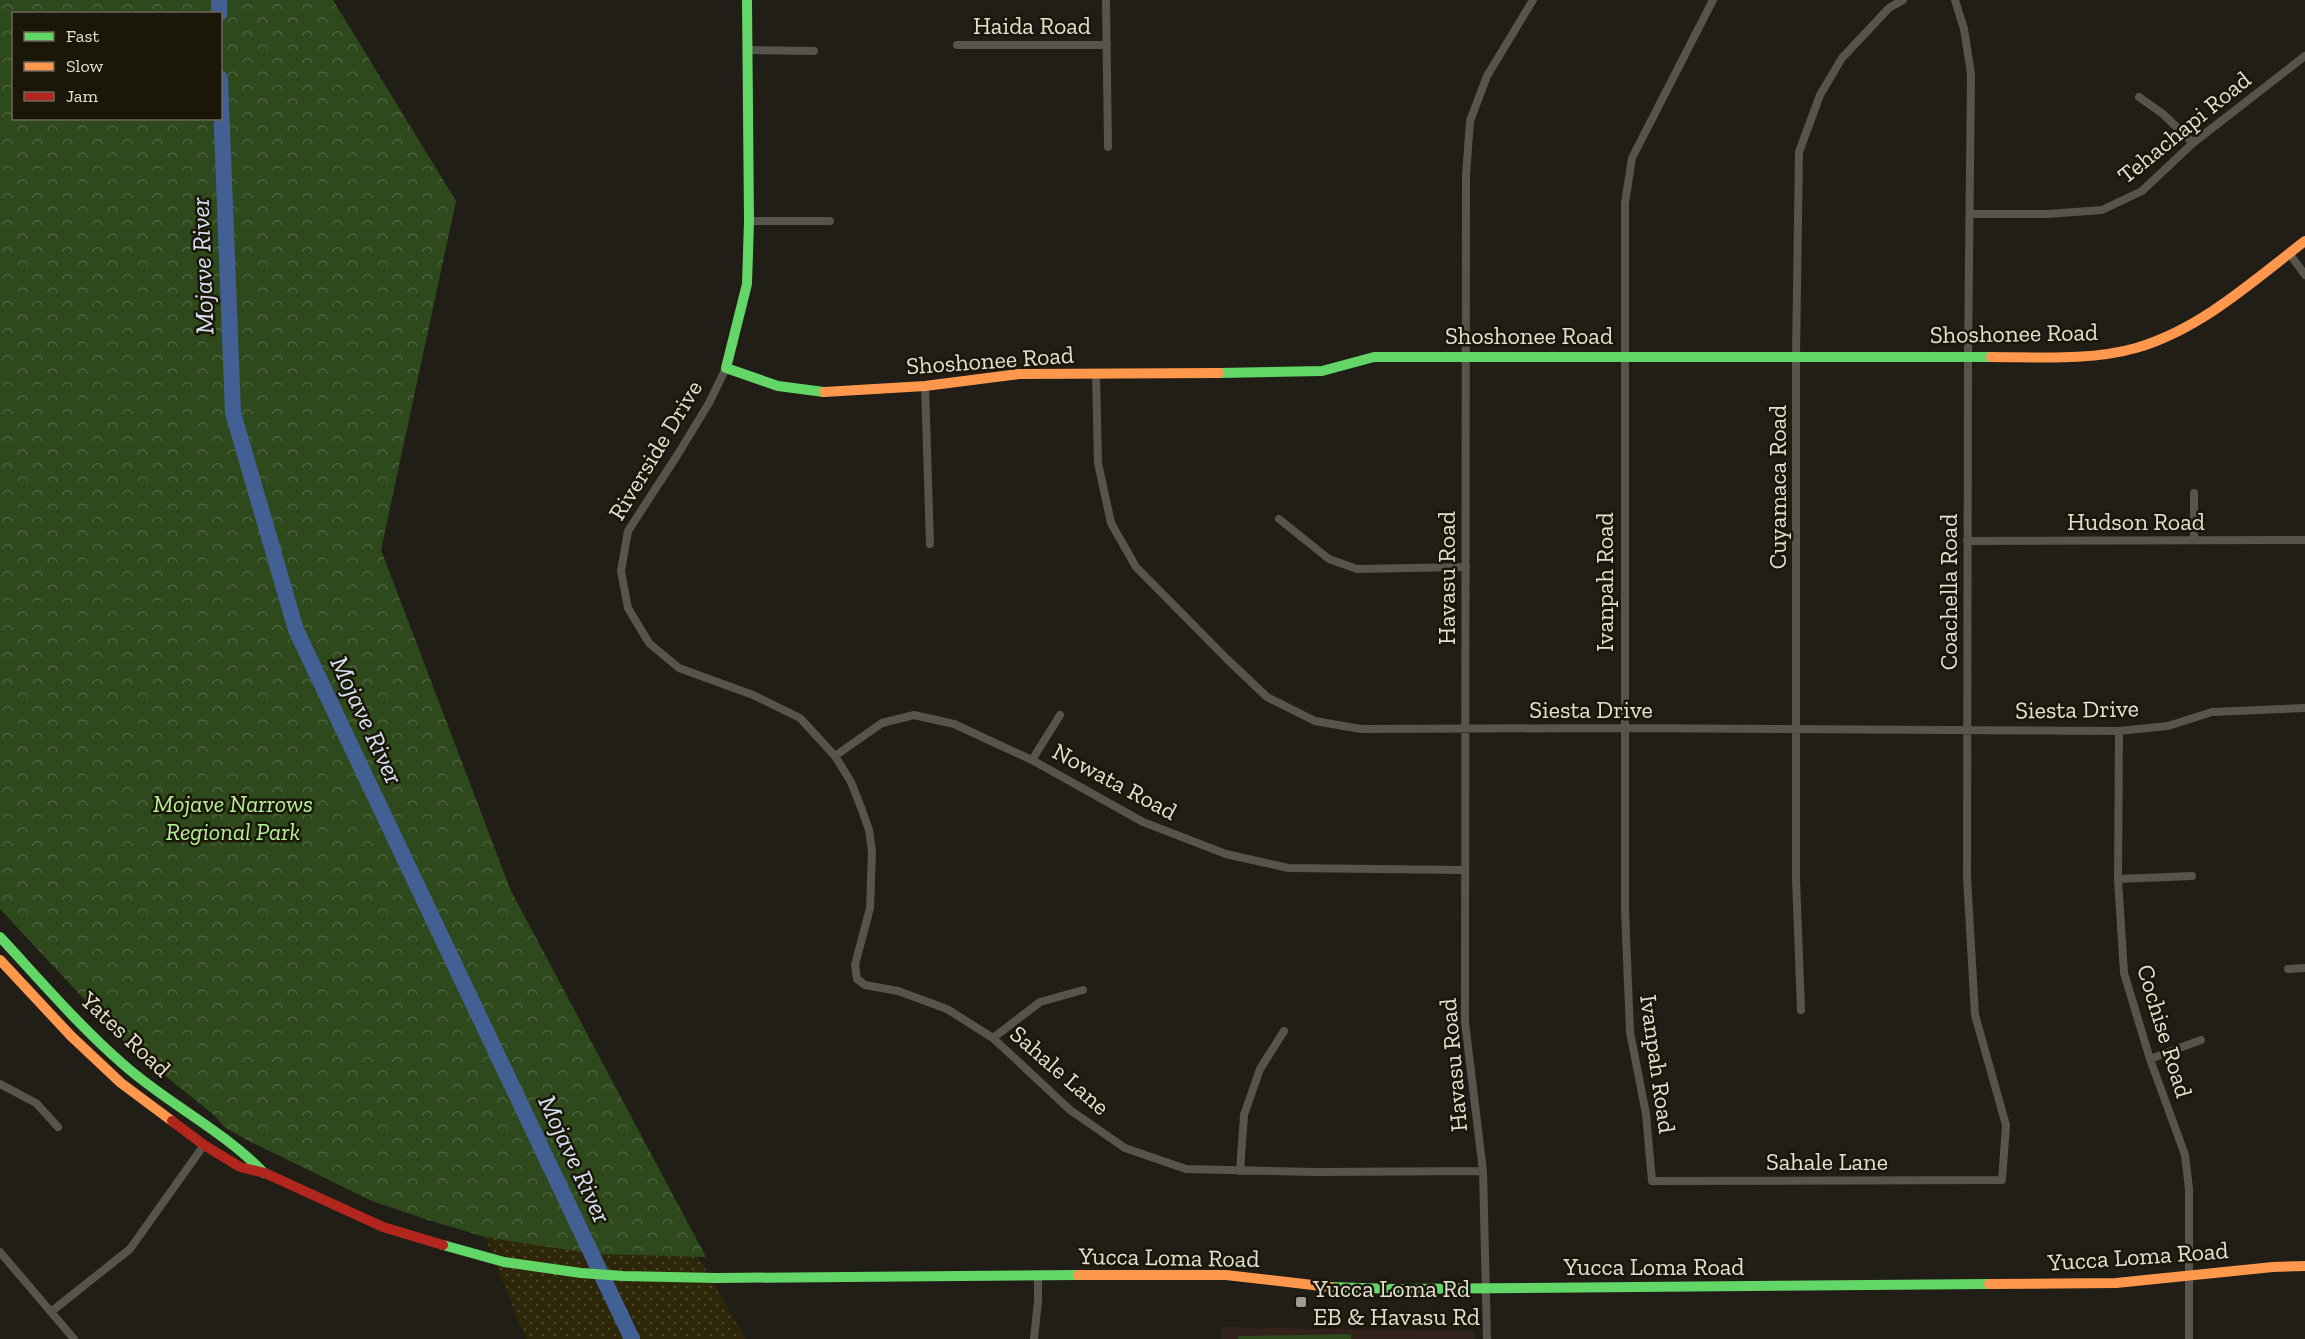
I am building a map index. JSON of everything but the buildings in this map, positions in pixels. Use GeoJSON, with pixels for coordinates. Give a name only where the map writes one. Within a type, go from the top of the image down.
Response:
{"type":"FeatureCollection","features":[{"type":"Feature","properties":{"kind":"main road","name":"Riverside Drive"},"geometry":{"type":"LineString","coordinates":[[726,368],[747,284],[749,221],[747,0]]}},
{"type":"Feature","properties":{"kind":"main road","name":"Shoshonee Road"},"geometry":{"type":"LineString","coordinates":[[726,368],[778,386],[831,393],[924,386],[1019,374],[1294,373],[1322,371],[1374,357],[2054,357],[2094,354],[2133,349],[2174,334],[2231,298],[2305,241]]}},
{"type":"Feature","properties":{"kind":"main road","name":"Yates Road"},"geometry":{"type":"LineString","coordinates":[[0,937],[84,1027],[124,1065],[168,1100],[235,1147]]}},
{"type":"Feature","properties":{"kind":"main road","name":"Yates Road"},"geometry":{"type":"LineString","coordinates":[[0,960],[71,1036],[121,1083],[215,1152]]}},
{"type":"Feature","properties":{"kind":"main road","name":"Yucca Loma Road"},"geometry":{"type":"LineString","coordinates":[[235,1147],[246,1154],[265,1173]]}},
{"type":"Feature","properties":{"kind":"main road","name":"Yucca Loma Road"},"geometry":{"type":"LineString","coordinates":[[215,1152],[240,1167],[265,1173],[383,1227],[470,1253],[581,1273],[670,1277],[1226,1275],[1334,1287],[1487,1288],[2116,1283],[2273,1267],[2305,1266]]}},
{"type":"Feature","properties":{"kind":"street","name":"Haida Road"},"geometry":{"type":"LineString","coordinates":[[1106,0],[1108,147]]}},
{"type":"Feature","properties":{"kind":"street","name":"Havasu Road"},"geometry":{"type":"LineString","coordinates":[[1487,1339],[1483,1171],[1465,1022],[1466,176],[1470,121],[1486,76],[1533,0]]}},
{"type":"Feature","properties":{"kind":"street","name":"Ivanpah Road"},"geometry":{"type":"LineString","coordinates":[[1652,1181],[1647,1114],[1630,1032],[1624,911],[1625,203],[1632,158],[1713,0]]}},
{"type":"Feature","properties":{"kind":"street","name":"Cuyamaca Road"},"geometry":{"type":"LineString","coordinates":[[1801,1010],[1796,879],[1796,356],[1799,152],[1820,95],[1842,58],[1889,8],[1903,0]]}},
{"type":"Feature","properties":{"kind":"street","name":"Coachella Road"},"geometry":{"type":"LineString","coordinates":[[1954,0],[1964,29],[1971,74],[1967,877],[1975,1015],[2006,1125],[2002,1180]]}},
{"type":"Feature","properties":{"kind":"street","name":"Haida Road"},"geometry":{"type":"LineString","coordinates":[[957,45],[1107,45]]}},
{"type":"Feature","properties":{"kind":"street"},"geometry":{"type":"LineString","coordinates":[[747,50],[814,51]]}},
{"type":"Feature","properties":{"kind":"street","name":"Tehachapi Road"},"geometry":{"type":"LineString","coordinates":[[1971,214],[2047,214],[2102,210],[2142,191],[2193,144],[2305,56]]}},
{"type":"Feature","properties":{"kind":"street"},"geometry":{"type":"LineString","coordinates":[[2139,97],[2163,114],[2193,144]]}},
{"type":"Feature","properties":{"kind":"street"},"geometry":{"type":"LineString","coordinates":[[749,221],[830,221]]}},
{"type":"Feature","properties":{"kind":"street"},"geometry":{"type":"LineString","coordinates":[[2289,253],[2305,275]]}},
{"type":"Feature","properties":{"kind":"street","name":"Riverside Drive"},"geometry":{"type":"LineString","coordinates":[[726,368],[709,404],[628,531],[621,571],[628,608],[649,643],[679,668],[753,695],[800,718],[835,756],[851,782],[862,810],[869,831],[872,852],[870,908],[855,965],[857,979]]}},
{"type":"Feature","properties":{"kind":"street","name":"Siesta Drive"},"geometry":{"type":"LineString","coordinates":[[1096,374],[1098,464],[1111,523],[1136,567],[1267,697],[1315,721],[1361,729],[2119,731],[2168,726],[2212,712],[2305,708]]}},
{"type":"Feature","properties":{"kind":"street"},"geometry":{"type":"LineString","coordinates":[[924,386],[930,544]]}},
{"type":"Feature","properties":{"kind":"street"},"geometry":{"type":"LineString","coordinates":[[2194,493],[2194,540]]}},
{"type":"Feature","properties":{"kind":"street"},"geometry":{"type":"LineString","coordinates":[[1279,519],[1329,559],[1357,569],[1466,567]]}},
{"type":"Feature","properties":{"kind":"street","name":"Hudson Road"},"geometry":{"type":"LineString","coordinates":[[1967,541],[2305,540]]}},
{"type":"Feature","properties":{"kind":"street","name":"Nowata Road"},"geometry":{"type":"LineString","coordinates":[[835,756],[882,723],[914,715],[954,724],[1032,760],[1143,822],[1226,854],[1288,868],[1464,870]]}},
{"type":"Feature","properties":{"kind":"street"},"geometry":{"type":"LineString","coordinates":[[1032,760],[1060,715]]}},
{"type":"Feature","properties":{"kind":"street","name":"Cochise Road"},"geometry":{"type":"LineString","coordinates":[[2119,731],[2118,879],[2124,973],[2150,1059],[2185,1155],[2189,1189],[2189,1339]]}},
{"type":"Feature","properties":{"kind":"street"},"geometry":{"type":"LineString","coordinates":[[2118,879],[2192,876]]}},
{"type":"Feature","properties":{"kind":"street"},"geometry":{"type":"LineString","coordinates":[[2288,969],[2305,968]]}},
{"type":"Feature","properties":{"kind":"street","name":"Sahale Lane"},"geometry":{"type":"LineString","coordinates":[[857,979],[865,985],[898,991],[947,1009],[993,1038],[1070,1110],[1125,1148],[1186,1169],[1315,1172],[1483,1171]]}},
{"type":"Feature","properties":{"kind":"street"},"geometry":{"type":"LineString","coordinates":[[993,1038],[1040,1002],[1083,990]]}},
{"type":"Feature","properties":{"kind":"street"},"geometry":{"type":"LineString","coordinates":[[1240,1171],[1244,1115],[1260,1069],[1284,1031]]}},
{"type":"Feature","properties":{"kind":"street"},"geometry":{"type":"LineString","coordinates":[[2150,1059],[2201,1040]]}},
{"type":"Feature","properties":{"kind":"street"},"geometry":{"type":"LineString","coordinates":[[0,1084],[36,1103],[58,1127]]}},
{"type":"Feature","properties":{"kind":"street"},"geometry":{"type":"LineString","coordinates":[[52,1311],[130,1249],[204,1145]]}},
{"type":"Feature","properties":{"kind":"street","name":"Sahale Lane"},"geometry":{"type":"LineString","coordinates":[[1652,1181],[2002,1180]]}},
{"type":"Feature","properties":{"kind":"street"},"geometry":{"type":"LineString","coordinates":[[0,1252],[74,1339]]}},
{"type":"Feature","properties":{"kind":"street"},"geometry":{"type":"LineString","coordinates":[[1034,1339],[1038,1276]]}},
{"type":"Feature","properties":{"kind":"shaded area"},"geometry":{"type":"Polygon","coordinates":[[[1222,1327],[1474,1331],[1474,1339],[1222,1339],[1222,1327]]]}},
{"type":"Feature","properties":{"kind":"green space","name":"Mojave Narrows Regional Park"},"geometry":{"type":"Polygon","coordinates":[[[0,0],[333,0],[456,201],[381,550],[511,891],[706,1257],[598,1254],[485,1237],[372,1201],[224,1127],[215,1116],[127,1045],[0,909],[0,0]]]}},
{"type":"Feature","properties":{"kind":"green space"},"geometry":{"type":"Polygon","coordinates":[[[1351,1334],[1351,1339],[1238,1339],[1238,1336],[1351,1334]]]}},
{"type":"Feature","properties":{"kind":"sand"},"geometry":{"type":"Polygon","coordinates":[[[487,894],[746,1339],[526,1339],[485,1237],[487,894]]]}},
{"type":"Feature","properties":{"kind":"waterway","name":"Mojave River"},"geometry":{"type":"LineString","coordinates":[[219,0],[219,12]]}},
{"type":"Feature","properties":{"kind":"waterway","name":"Mojave River"},"geometry":{"type":"LineString","coordinates":[[222,120],[233,413],[296,630],[632,1339]]}},
{"type":"Feature","properties":{"kind":"traffic: fast"},"geometry":{"type":"LineString","coordinates":[[747,0],[749,221],[747,284],[726,368],[778,386],[824,392]]}},
{"type":"Feature","properties":{"kind":"traffic: fast"},"geometry":{"type":"LineString","coordinates":[[1219,373],[1322,371],[1374,357],[1991,357]]}},
{"type":"Feature","properties":{"kind":"traffic: fast"},"geometry":{"type":"LineString","coordinates":[[0,937],[107,1050],[141,1079],[231,1143],[264,1173]]}},
{"type":"Feature","properties":{"kind":"traffic: fast"},"geometry":{"type":"LineString","coordinates":[[443,1245],[504,1262],[581,1273],[623,1276],[717,1278],[1078,1275]]}},
{"type":"Feature","properties":{"kind":"traffic: fast"},"geometry":{"type":"LineString","coordinates":[[1330,1287],[1395,1289],[1989,1284]]}},
{"type":"Feature","properties":{"kind":"traffic: slow"},"geometry":{"type":"LineString","coordinates":[[1991,357],[2101,355],[2136,348],[2160,340],[2183,329],[2225,302],[2305,241]]}},
{"type":"Feature","properties":{"kind":"traffic: slow"},"geometry":{"type":"LineString","coordinates":[[824,392],[925,386],[1019,374],[1219,373]]}},
{"type":"Feature","properties":{"kind":"traffic: slow"},"geometry":{"type":"LineString","coordinates":[[0,960],[71,1036],[121,1083],[172,1121]]}},
{"type":"Feature","properties":{"kind":"traffic: slow"},"geometry":{"type":"LineString","coordinates":[[1989,1284],[2116,1283],[2273,1267],[2305,1266]]}},
{"type":"Feature","properties":{"kind":"traffic: slow"},"geometry":{"type":"LineString","coordinates":[[1078,1275],[1226,1275],[1330,1287]]}},
{"type":"Feature","properties":{"kind":"traffic: jam"},"geometry":{"type":"LineString","coordinates":[[172,1121],[204,1145],[240,1167],[265,1173],[383,1227],[443,1245]]}},
{"type":"Feature","properties":{"kind":"place","name":"Yucca Loma Rd EB & Havasu Rd"},"geometry":{"type":"Point","coordinates":[1301,1302]}}]}
